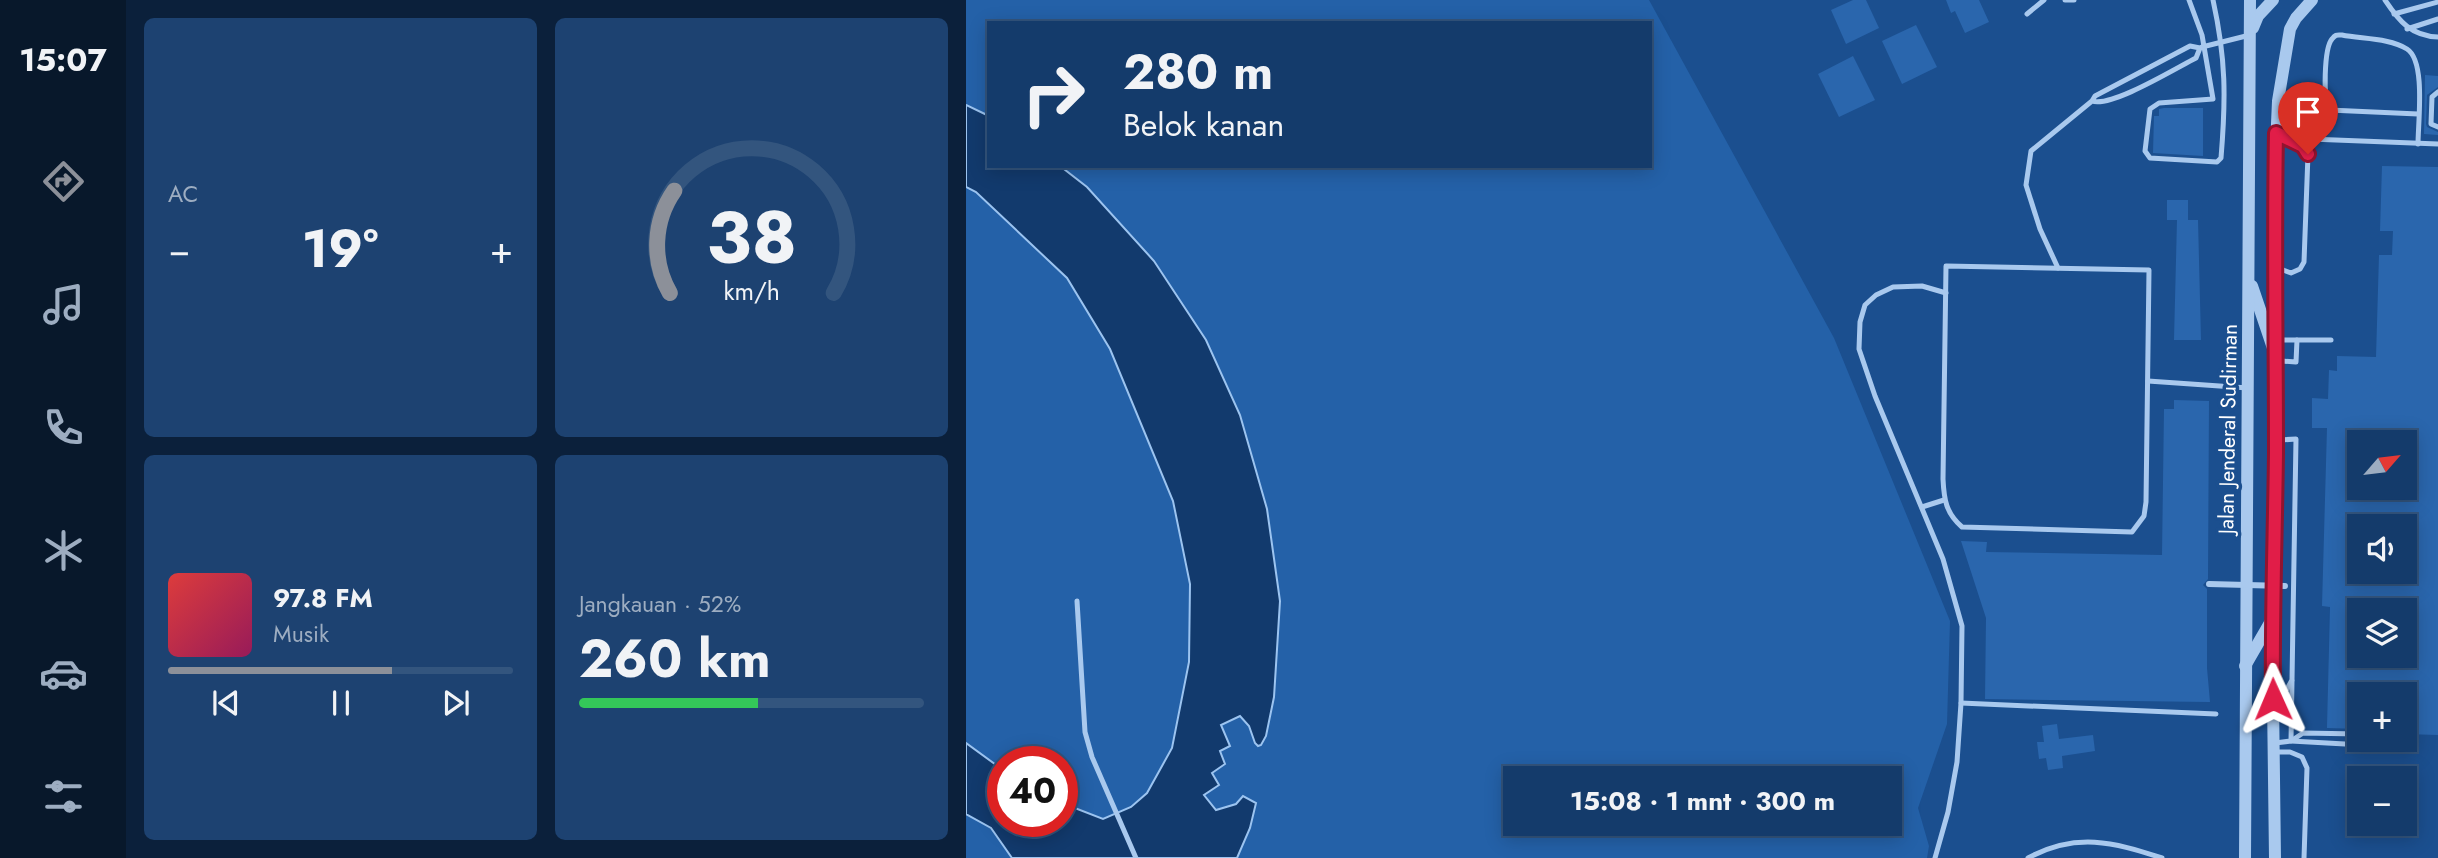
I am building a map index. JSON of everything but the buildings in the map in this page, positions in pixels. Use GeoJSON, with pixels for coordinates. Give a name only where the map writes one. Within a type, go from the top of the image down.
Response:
{"type":"FeatureCollection","features":[{"type":"Feature","properties":{"kind":"street","name":"Jalan Jenderal Sudirman"},"geometry":{"type":"LineString","coordinates":[[2245,858],[2250,0]]}},
{"type":"Feature","properties":{"kind":"street"},"geometry":{"type":"LineString","coordinates":[[2250,35],[2258,16],[2273,0]]}},
{"type":"Feature","properties":{"kind":"street"},"geometry":{"type":"LineString","coordinates":[[2275,858],[2272,620],[2284,350],[2274,261],[2278,102],[2290,29],[2295,18],[2312,0]]}},
{"type":"Feature","properties":{"kind":"street"},"geometry":{"type":"LineString","coordinates":[[2249,276],[2284,350]]}},
{"type":"Feature","properties":{"kind":"street"},"geometry":{"type":"LineString","coordinates":[[2209,584],[2285,586]]}},
{"type":"Feature","properties":{"kind":"street"},"geometry":{"type":"LineString","coordinates":[[2245,666],[2272,620]]}},
{"type":"Feature","properties":{"kind":"lane"},"geometry":{"type":"LineString","coordinates":[[2027,13],[2044,0]]}},
{"type":"Feature","properties":{"kind":"lane"},"geometry":{"type":"LineString","coordinates":[[2065,0],[2074,0]]}},
{"type":"Feature","properties":{"kind":"lane"},"geometry":{"type":"LineString","coordinates":[[2189,0],[2202,34],[2202,47],[2206,55],[2213,99],[2159,103],[2150,109],[2145,151],[2150,158],[2220,161],[2226,85],[2222,40],[2213,0]]}},
{"type":"Feature","properties":{"kind":"lane"},"geometry":{"type":"LineString","coordinates":[[2385,0],[2407,29],[2421,35],[2438,37]]}},
{"type":"Feature","properties":{"kind":"lane"},"geometry":{"type":"LineString","coordinates":[[2395,14],[2438,2]]}},
{"type":"Feature","properties":{"kind":"lane"},"geometry":{"type":"LineString","coordinates":[[2407,29],[2438,19]]}},
{"type":"Feature","properties":{"kind":"lane"},"geometry":{"type":"LineString","coordinates":[[2058,268],[2040,229],[2026,186],[2031,151],[2095,96],[2190,46],[2202,47],[2250,35]]}},
{"type":"Feature","properties":{"kind":"lane"},"geometry":{"type":"LineString","coordinates":[[2418,114],[2329,110],[2325,102],[2330,40],[2342,35],[2393,44],[2412,53],[2419,76],[2418,144]]}},
{"type":"Feature","properties":{"kind":"lane"},"geometry":{"type":"LineString","coordinates":[[2092,101],[2099,104],[2123,95],[2196,58],[2202,47]]}},
{"type":"Feature","properties":{"kind":"lane"},"geometry":{"type":"LineString","coordinates":[[2438,92],[2432,97],[2430,120],[2431,124],[2438,127]]}},
{"type":"Feature","properties":{"kind":"lane"},"geometry":{"type":"LineString","coordinates":[[2277,129],[2310,139],[2438,144]]}},
{"type":"Feature","properties":{"kind":"lane"},"geometry":{"type":"LineString","coordinates":[[2274,261],[2283,270],[2291,273],[2300,269],[2304,262],[2308,154],[2303,146],[2277,129]]}},
{"type":"Feature","properties":{"kind":"lane"},"geometry":{"type":"LineString","coordinates":[[1946,266],[2058,268],[2149,270],[2144,516],[2132,532],[1962,527],[1951,517],[1944,500],[1946,266]]}},
{"type":"Feature","properties":{"kind":"lane"},"geometry":{"type":"LineString","coordinates":[[1935,858],[1948,812],[1957,762],[1962,626],[1947,571],[1875,396],[1859,349],[1860,322],[1865,305],[1875,295],[1893,287],[1922,286],[1946,292]]}},
{"type":"Feature","properties":{"kind":"lane"},"geometry":{"type":"LineString","coordinates":[[2284,350],[2297,341],[2330,340]]}},
{"type":"Feature","properties":{"kind":"lane"},"geometry":{"type":"LineString","coordinates":[[2284,350],[2297,341]]}},
{"type":"Feature","properties":{"kind":"lane"},"geometry":{"type":"LineString","coordinates":[[2284,350],[2296,362],[2281,361],[2280,440],[2296,439],[2291,741]]}},
{"type":"Feature","properties":{"kind":"lane"},"geometry":{"type":"LineString","coordinates":[[2148,381],[2248,388]]}},
{"type":"Feature","properties":{"kind":"lane"},"geometry":{"type":"LineString","coordinates":[[1922,507],[1944,500]]}},
{"type":"Feature","properties":{"kind":"lane"},"geometry":{"type":"LineString","coordinates":[[1077,601],[1085,732],[1092,757],[1136,858]]}},
{"type":"Feature","properties":{"kind":"lane"},"geometry":{"type":"LineString","coordinates":[[2273,699],[2287,689],[2292,680]]}},
{"type":"Feature","properties":{"kind":"lane"},"geometry":{"type":"LineString","coordinates":[[1961,703],[2216,714]]}},
{"type":"Feature","properties":{"kind":"lane"},"geometry":{"type":"LineString","coordinates":[[2275,747],[2303,733],[2347,734]]}},
{"type":"Feature","properties":{"kind":"lane"},"geometry":{"type":"LineString","coordinates":[[2291,741],[2347,744]]}},
{"type":"Feature","properties":{"kind":"lane"},"geometry":{"type":"LineString","coordinates":[[2275,747],[2302,757],[2307,768],[2304,858]]}},
{"type":"Feature","properties":{"kind":"lane"},"geometry":{"type":"LineString","coordinates":[[2028,858],[2045,848],[2085,841],[2119,844],[2162,858]]}},
{"type":"Feature","properties":{"kind":"shaded area"},"geometry":{"type":"Polygon","coordinates":[[[966,0],[1649,0],[1834,338],[1950,621],[1947,724],[1918,808],[1929,846],[1927,858],[966,858],[966,0]]]}},
{"type":"Feature","properties":{"kind":"shaded area"},"geometry":{"type":"Polygon","coordinates":[[[966,105],[987,115],[987,168],[1063,168],[1087,187],[1154,261],[1206,340],[1240,415],[1267,509],[1280,601],[1274,697],[1266,736],[1258,746],[1249,726],[1240,716],[1221,725],[1230,746],[1220,751],[1225,764],[1212,773],[1219,785],[1204,795],[1216,810],[1236,804],[1243,796],[1256,803],[1250,828],[1237,858],[1012,858],[997,837],[1078,837],[1078,809],[1103,819],[1131,807],[1147,793],[1172,748],[1189,662],[1190,584],[1173,501],[1110,349],[1067,278],[976,192],[966,187],[966,105]]]}},
{"type":"Feature","properties":{"kind":"shaded area"},"geometry":{"type":"Polygon","coordinates":[[[966,743],[987,758],[987,826],[966,814],[966,743]]]}},
{"type":"Feature","properties":{"kind":"route"},"geometry":{"type":"LineString","coordinates":[[2273,699],[2276,133],[2303,146],[2308,154]]}}]}
